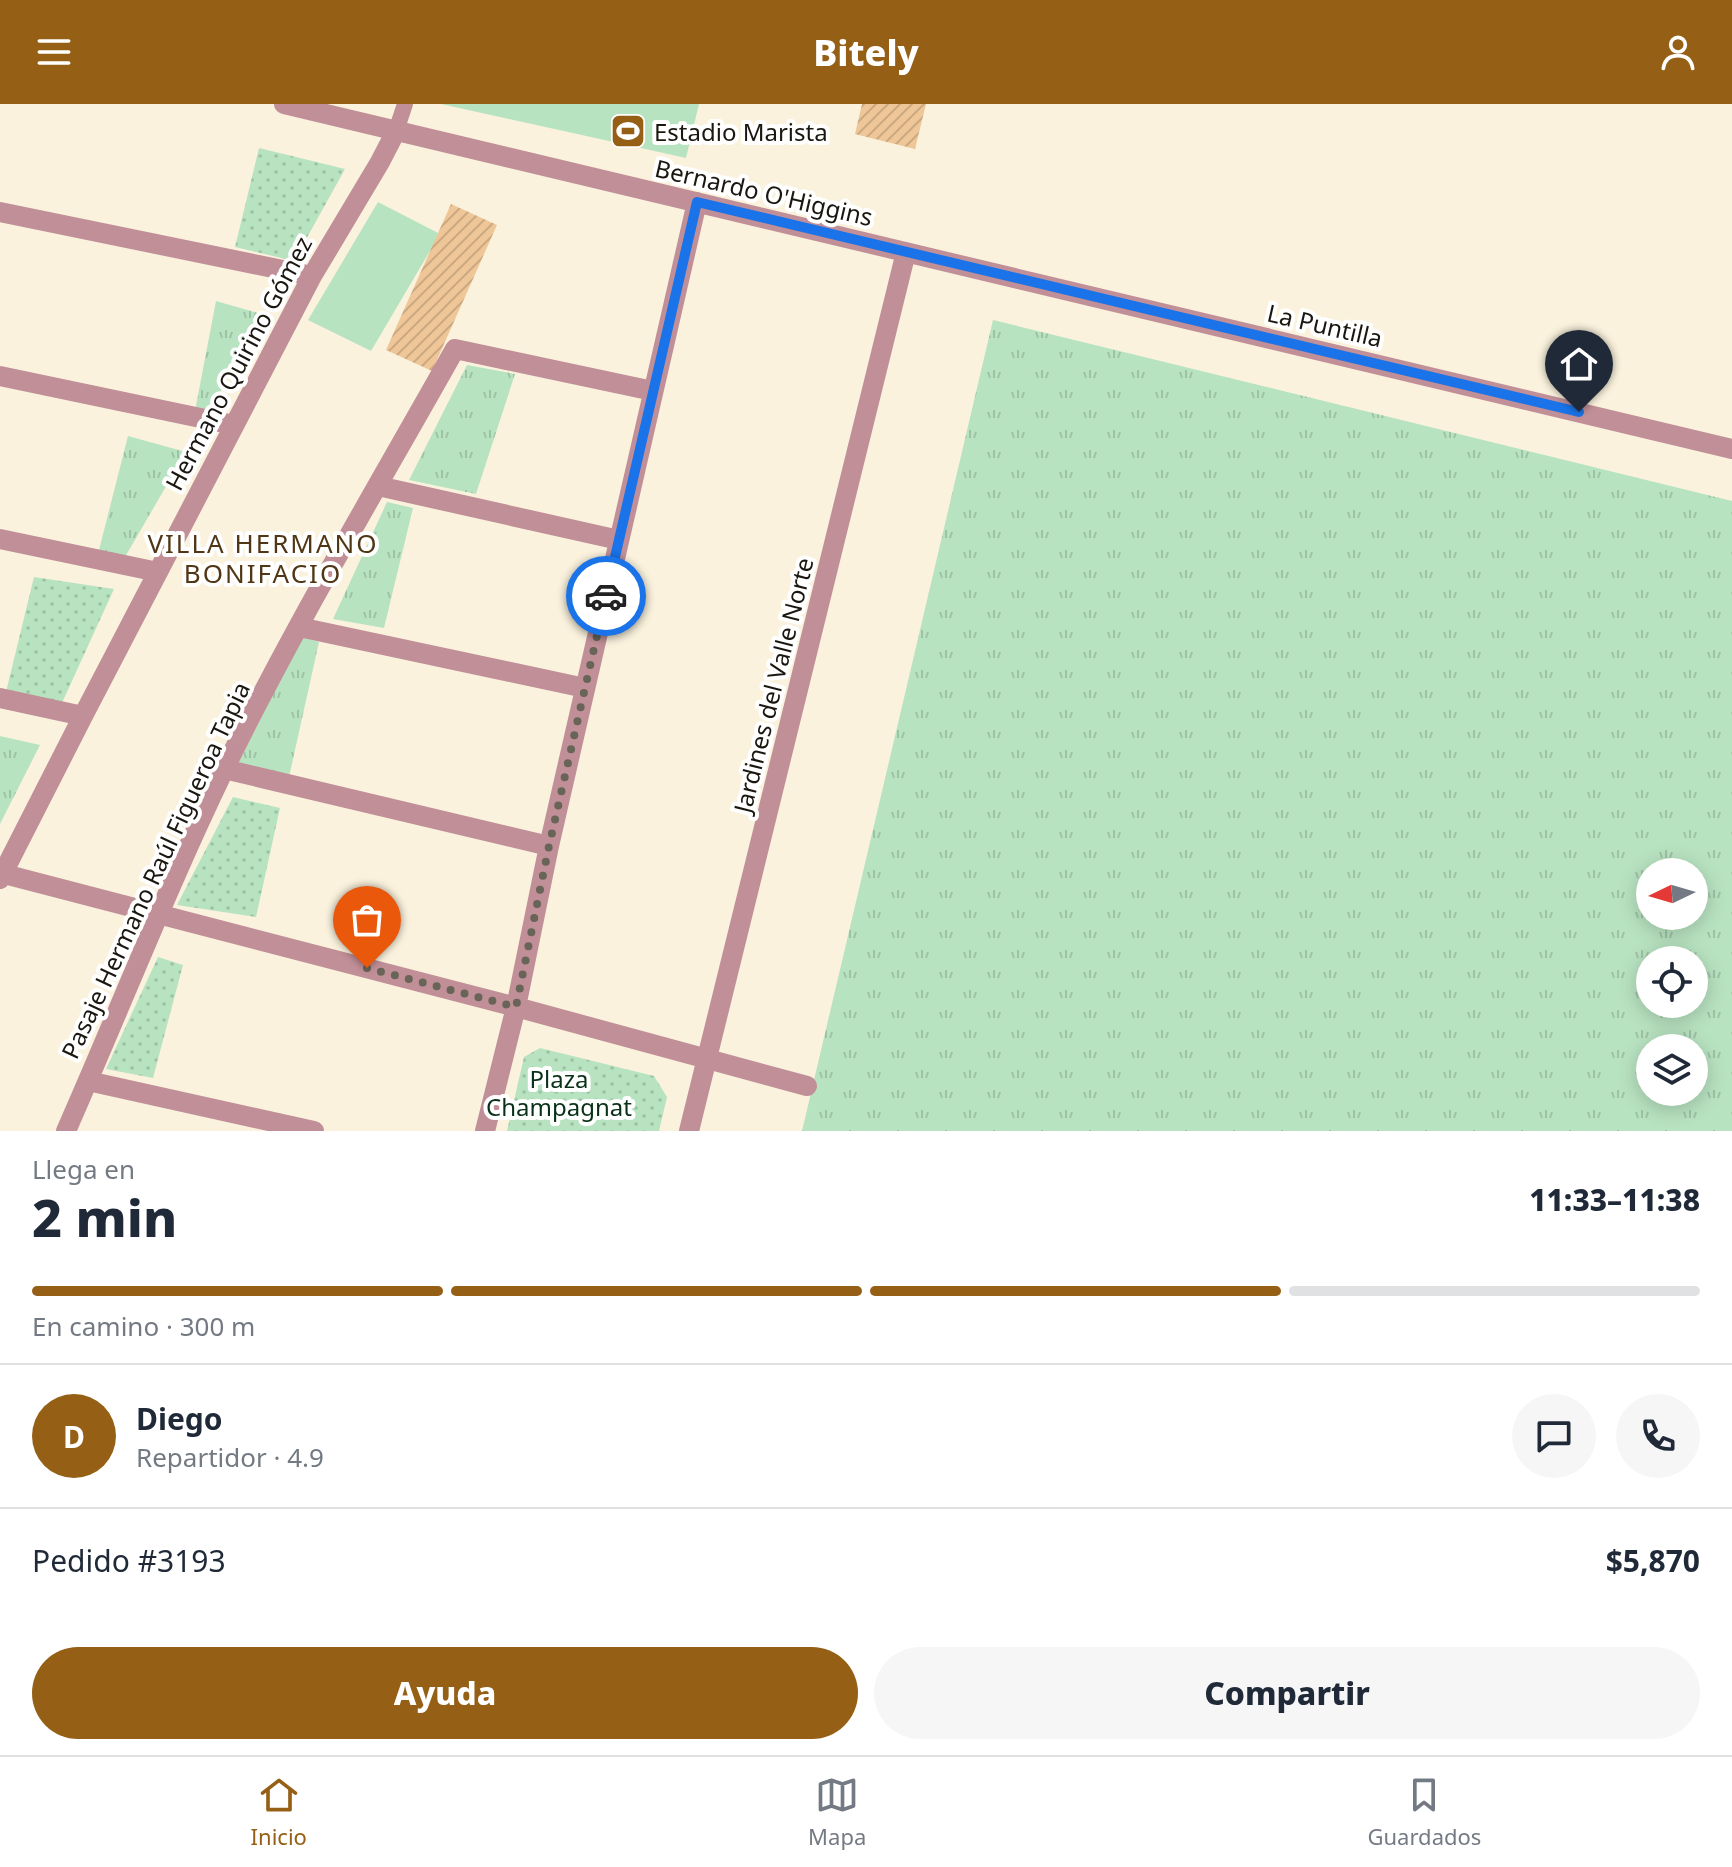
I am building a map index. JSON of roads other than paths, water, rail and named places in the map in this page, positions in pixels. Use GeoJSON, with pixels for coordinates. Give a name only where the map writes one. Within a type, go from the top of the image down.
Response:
{"type":"FeatureCollection","features":[{"type":"Feature","properties":{"kind":"street","name":"Bernardo O'Higgins"},"geometry":{"type":"LineString","coordinates":[[284,104],[906,252]]}},
{"type":"Feature","properties":{"kind":"street","name":"Hermano Quirino Gómez"},"geometry":{"type":"LineString","coordinates":[[1,875],[312,276],[396,131]]}},
{"type":"Feature","properties":{"kind":"street"},"geometry":{"type":"LineString","coordinates":[[485,1131],[516,1007],[549,846],[697,202]]}},
{"type":"Feature","properties":{"kind":"street"},"geometry":{"type":"LineString","coordinates":[[0,212],[312,276]]}},
{"type":"Feature","properties":{"kind":"street","name":"La Puntilla"},"geometry":{"type":"LineString","coordinates":[[906,252],[1732,449]]}},
{"type":"Feature","properties":{"kind":"street","name":"Jardines del Valle Norte"},"geometry":{"type":"LineString","coordinates":[[689,1131],[906,252]]}},
{"type":"Feature","properties":{"kind":"street","name":"Pasaje Hermano Raúl Figueroa Tapia"},"geometry":{"type":"LineString","coordinates":[[66,1131],[224,769],[299,627],[455,349],[653,391]]}},
{"type":"Feature","properties":{"kind":"street"},"geometry":{"type":"LineString","coordinates":[[0,376],[234,425]]}},
{"type":"Feature","properties":{"kind":"street"},"geometry":{"type":"LineString","coordinates":[[378,486],[619,540]]}},
{"type":"Feature","properties":{"kind":"street"},"geometry":{"type":"LineString","coordinates":[[0,539],[158,572]]}},
{"type":"Feature","properties":{"kind":"street"},"geometry":{"type":"LineString","coordinates":[[299,627],[585,688]]}},
{"type":"Feature","properties":{"kind":"street"},"geometry":{"type":"LineString","coordinates":[[0,698],[83,716]]}},
{"type":"Feature","properties":{"kind":"street"},"geometry":{"type":"LineString","coordinates":[[224,769],[549,846]]}},
{"type":"Feature","properties":{"kind":"street"},"geometry":{"type":"LineString","coordinates":[[1,875],[516,1007],[807,1086]]}},
{"type":"Feature","properties":{"kind":"street"},"geometry":{"type":"LineString","coordinates":[[88,1081],[314,1131]]}},
{"type":"Feature","properties":{"kind":"lane"},"geometry":{"type":"LineString","coordinates":[[396,131],[405,104]]}},
{"type":"Feature","properties":{"kind":"place","name":"Estadio Marista"},"geometry":{"type":"Point","coordinates":[628,131]}},
{"type":"Feature","properties":{"kind":"district","name":"VILLA HERMANO BONIFACIO"},"geometry":{"type":"Point","coordinates":[263,558]}},
{"type":"Feature","properties":{"kind":"park label","name":"Plaza Champagnat"},"geometry":{"type":"Point","coordinates":[559,1092]}}]}
